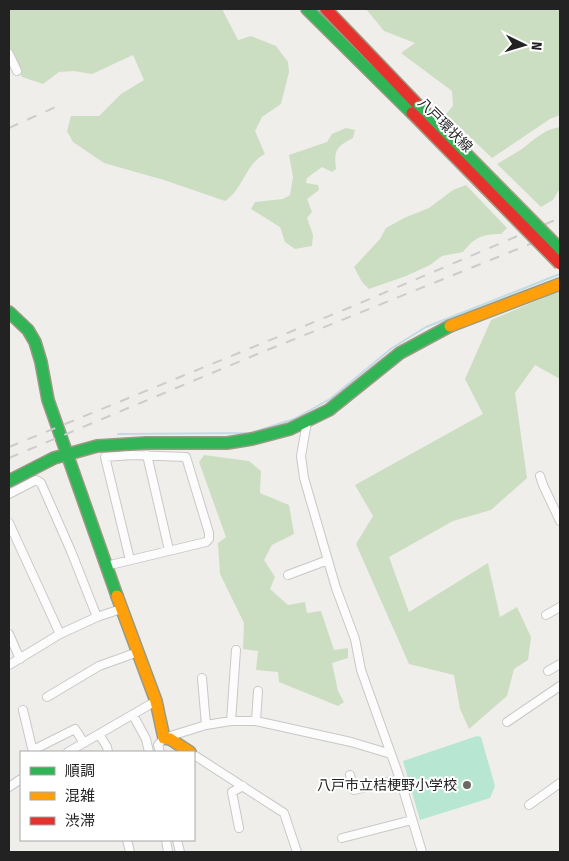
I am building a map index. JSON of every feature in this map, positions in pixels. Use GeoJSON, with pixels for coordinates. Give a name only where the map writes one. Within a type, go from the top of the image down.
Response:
{"type":"FeatureCollection","features":[{"type":"Feature","properties":{"kind":"street","name":"八戸環状線"},"geometry":{"type":"LineString","coordinates":[[307,9],[416,110],[560,249]]}},
{"type":"Feature","properties":{"kind":"street","name":"八戸環状線"},"geometry":{"type":"LineString","coordinates":[[326,9],[416,110],[560,264]]}},
{"type":"Feature","properties":{"kind":"street"},"geometry":{"type":"LineString","coordinates":[[9,54],[17,71]]}},
{"type":"Feature","properties":{"kind":"street"},"geometry":{"type":"LineString","coordinates":[[9,481],[54,458],[97,446],[118,444],[226,443],[272,435],[307,422],[329,410],[400,353],[418,342],[443,329],[560,284]]}},
{"type":"Feature","properties":{"kind":"street"},"geometry":{"type":"LineString","coordinates":[[9,312],[24,325],[35,342],[48,400],[121,608],[156,701],[164,738]]}},
{"type":"Feature","properties":{"kind":"street"},"geometry":{"type":"LineString","coordinates":[[307,422],[301,456],[304,478],[336,588],[355,639],[361,670],[400,779],[422,852]]}},
{"type":"Feature","properties":{"kind":"street"},"geometry":{"type":"LineString","coordinates":[[106,566],[206,542],[209,539],[209,533],[186,457],[147,455],[105,457],[130,560]]}},
{"type":"Feature","properties":{"kind":"street"},"geometry":{"type":"LineString","coordinates":[[147,455],[169,550]]}},
{"type":"Feature","properties":{"kind":"street"},"geometry":{"type":"LineString","coordinates":[[540,476],[560,521]]}},
{"type":"Feature","properties":{"kind":"street"},"geometry":{"type":"LineString","coordinates":[[9,494],[36,480],[41,483],[97,617]]}},
{"type":"Feature","properties":{"kind":"street"},"geometry":{"type":"LineString","coordinates":[[9,523],[60,634]]}},
{"type":"Feature","properties":{"kind":"street"},"geometry":{"type":"LineString","coordinates":[[288,574],[328,560]]}},
{"type":"Feature","properties":{"kind":"street"},"geometry":{"type":"LineString","coordinates":[[546,615],[560,607]]}},
{"type":"Feature","properties":{"kind":"street"},"geometry":{"type":"LineString","coordinates":[[9,665],[60,634],[121,608]]}},
{"type":"Feature","properties":{"kind":"street"},"geometry":{"type":"LineString","coordinates":[[9,634],[20,658]]}},
{"type":"Feature","properties":{"kind":"street"},"geometry":{"type":"LineString","coordinates":[[231,721],[236,650]]}},
{"type":"Feature","properties":{"kind":"street"},"geometry":{"type":"LineString","coordinates":[[47,697],[99,666],[138,652]]}},
{"type":"Feature","properties":{"kind":"street"},"geometry":{"type":"LineString","coordinates":[[548,671],[560,664]]}},
{"type":"Feature","properties":{"kind":"street"},"geometry":{"type":"LineString","coordinates":[[202,678],[206,725]]}},
{"type":"Feature","properties":{"kind":"street"},"geometry":{"type":"LineString","coordinates":[[507,722],[560,686]]}},
{"type":"Feature","properties":{"kind":"street"},"geometry":{"type":"LineString","coordinates":[[256,721],[258,691]]}},
{"type":"Feature","properties":{"kind":"street"},"geometry":{"type":"LineString","coordinates":[[70,751],[156,701]]}},
{"type":"Feature","properties":{"kind":"street"},"geometry":{"type":"LineString","coordinates":[[23,710],[33,751],[75,729],[84,743]]}},
{"type":"Feature","properties":{"kind":"street"},"geometry":{"type":"LineString","coordinates":[[133,715],[146,739],[149,751]]}},
{"type":"Feature","properties":{"kind":"street"},"geometry":{"type":"LineString","coordinates":[[160,751],[158,745],[164,738],[206,725],[231,721],[256,721],[352,742],[391,754]]}},
{"type":"Feature","properties":{"kind":"street"},"geometry":{"type":"LineString","coordinates":[[99,734],[108,751]]}},
{"type":"Feature","properties":{"kind":"street"},"geometry":{"type":"LineString","coordinates":[[164,738],[170,739],[188,751]]}},
{"type":"Feature","properties":{"kind":"street"},"geometry":{"type":"LineString","coordinates":[[195,756],[284,813],[297,852]]}},
{"type":"Feature","properties":{"kind":"street"},"geometry":{"type":"LineString","coordinates":[[350,775],[354,790],[400,779]]}},
{"type":"Feature","properties":{"kind":"street"},"geometry":{"type":"LineString","coordinates":[[9,787],[20,780]]}},
{"type":"Feature","properties":{"kind":"street"},"geometry":{"type":"LineString","coordinates":[[529,805],[560,783]]}},
{"type":"Feature","properties":{"kind":"street"},"geometry":{"type":"LineString","coordinates":[[239,828],[232,792],[243,786]]}},
{"type":"Feature","properties":{"kind":"street"},"geometry":{"type":"LineString","coordinates":[[342,838],[412,820]]}},
{"type":"Feature","properties":{"kind":"green space"},"geometry":{"type":"Polygon","coordinates":[[[9,9],[224,9],[223,11],[238,40],[251,36],[276,46],[288,62],[289,72],[281,104],[262,117],[255,131],[265,154],[258,158],[236,190],[225,201],[164,180],[104,163],[73,142],[67,131],[71,116],[99,116],[121,94],[144,80],[133,55],[92,74],[74,71],[59,72],[43,84],[22,77],[9,46],[9,9]]]}},
{"type":"Feature","properties":{"kind":"green space"},"geometry":{"type":"Polygon","coordinates":[[[366,9],[560,9],[560,115],[550,119],[492,158],[446,114],[453,106],[452,91],[401,53],[415,43],[384,31],[366,9]]]}},
{"type":"Feature","properties":{"kind":"green space"},"geometry":{"type":"Polygon","coordinates":[[[560,127],[560,188],[553,200],[541,207],[497,164],[522,149],[544,132],[560,127]]]}},
{"type":"Feature","properties":{"kind":"green space"},"geometry":{"type":"Polygon","coordinates":[[[346,128],[355,130],[353,138],[337,150],[335,157],[336,169],[332,172],[322,167],[307,178],[306,183],[318,185],[319,190],[307,199],[312,212],[307,218],[313,235],[312,246],[295,249],[285,242],[280,227],[251,209],[255,202],[283,199],[290,195],[293,177],[289,155],[327,142],[332,134],[346,128]]]}},
{"type":"Feature","properties":{"kind":"green space"},"geometry":{"type":"Polygon","coordinates":[[[466,185],[507,228],[501,234],[479,238],[471,243],[463,252],[442,256],[430,265],[406,276],[369,289],[362,282],[354,267],[380,239],[386,228],[429,208],[453,190],[466,185]]]}},
{"type":"Feature","properties":{"kind":"green space"},"geometry":{"type":"Polygon","coordinates":[[[560,291],[560,379],[535,365],[515,393],[527,478],[491,510],[453,521],[389,557],[409,612],[488,563],[500,617],[517,607],[531,637],[528,660],[514,669],[507,696],[469,729],[460,709],[454,675],[409,664],[356,544],[373,516],[355,485],[483,414],[465,379],[491,320],[560,291]]]}},
{"type":"Feature","properties":{"kind":"green space"},"geometry":{"type":"Polygon","coordinates":[[[204,455],[249,461],[261,471],[260,493],[289,505],[294,534],[272,545],[264,560],[275,577],[270,589],[288,605],[305,602],[307,613],[321,611],[334,650],[348,648],[348,658],[332,663],[338,691],[344,702],[338,706],[279,682],[278,672],[256,670],[258,651],[243,649],[244,623],[220,574],[218,543],[226,537],[199,462],[204,455]]]}},
{"type":"Feature","properties":{"kind":"green space"},"geometry":{"type":"Polygon","coordinates":[[[477,736],[481,737],[495,786],[490,798],[420,820],[403,761],[477,736]]]}},
{"type":"Feature","properties":{"kind":"waterway"},"geometry":{"type":"LineString","coordinates":[[118,434],[250,433],[294,419],[330,399],[392,348],[426,327],[560,274]]}},
{"type":"Feature","properties":{"kind":"railway"},"geometry":{"type":"LineString","coordinates":[[9,128],[60,105]]}},
{"type":"Feature","properties":{"kind":"railway"},"geometry":{"type":"LineString","coordinates":[[9,447],[346,309],[560,218]]}},
{"type":"Feature","properties":{"kind":"railway"},"geometry":{"type":"LineString","coordinates":[[9,458],[255,355],[560,232]]}},
{"type":"Feature","properties":{"kind":"traffic: fast"},"geometry":{"type":"LineString","coordinates":[[307,9],[412,113]]}},
{"type":"Feature","properties":{"kind":"traffic: fast"},"geometry":{"type":"LineString","coordinates":[[419,106],[560,249]]}},
{"type":"Feature","properties":{"kind":"traffic: fast"},"geometry":{"type":"LineString","coordinates":[[9,312],[28,330],[35,342],[48,400],[117,596]]}},
{"type":"Feature","properties":{"kind":"traffic: fast"},"geometry":{"type":"LineString","coordinates":[[9,481],[54,458],[97,446],[146,443],[227,443],[252,439],[290,429],[329,410],[400,353],[450,326]]}},
{"type":"Feature","properties":{"kind":"traffic: slow"},"geometry":{"type":"LineString","coordinates":[[450,326],[560,284]]}},
{"type":"Feature","properties":{"kind":"traffic: slow"},"geometry":{"type":"LineString","coordinates":[[117,596],[156,701],[164,738],[170,739],[188,751]]}},
{"type":"Feature","properties":{"kind":"traffic: jam"},"geometry":{"type":"LineString","coordinates":[[326,9],[419,106]]}},
{"type":"Feature","properties":{"kind":"traffic: jam"},"geometry":{"type":"LineString","coordinates":[[412,113],[560,264]]}},
{"type":"Feature","properties":{"kind":"place","name":"八戸市立桔梗野小学校"},"geometry":{"type":"Point","coordinates":[467,785]}}]}
